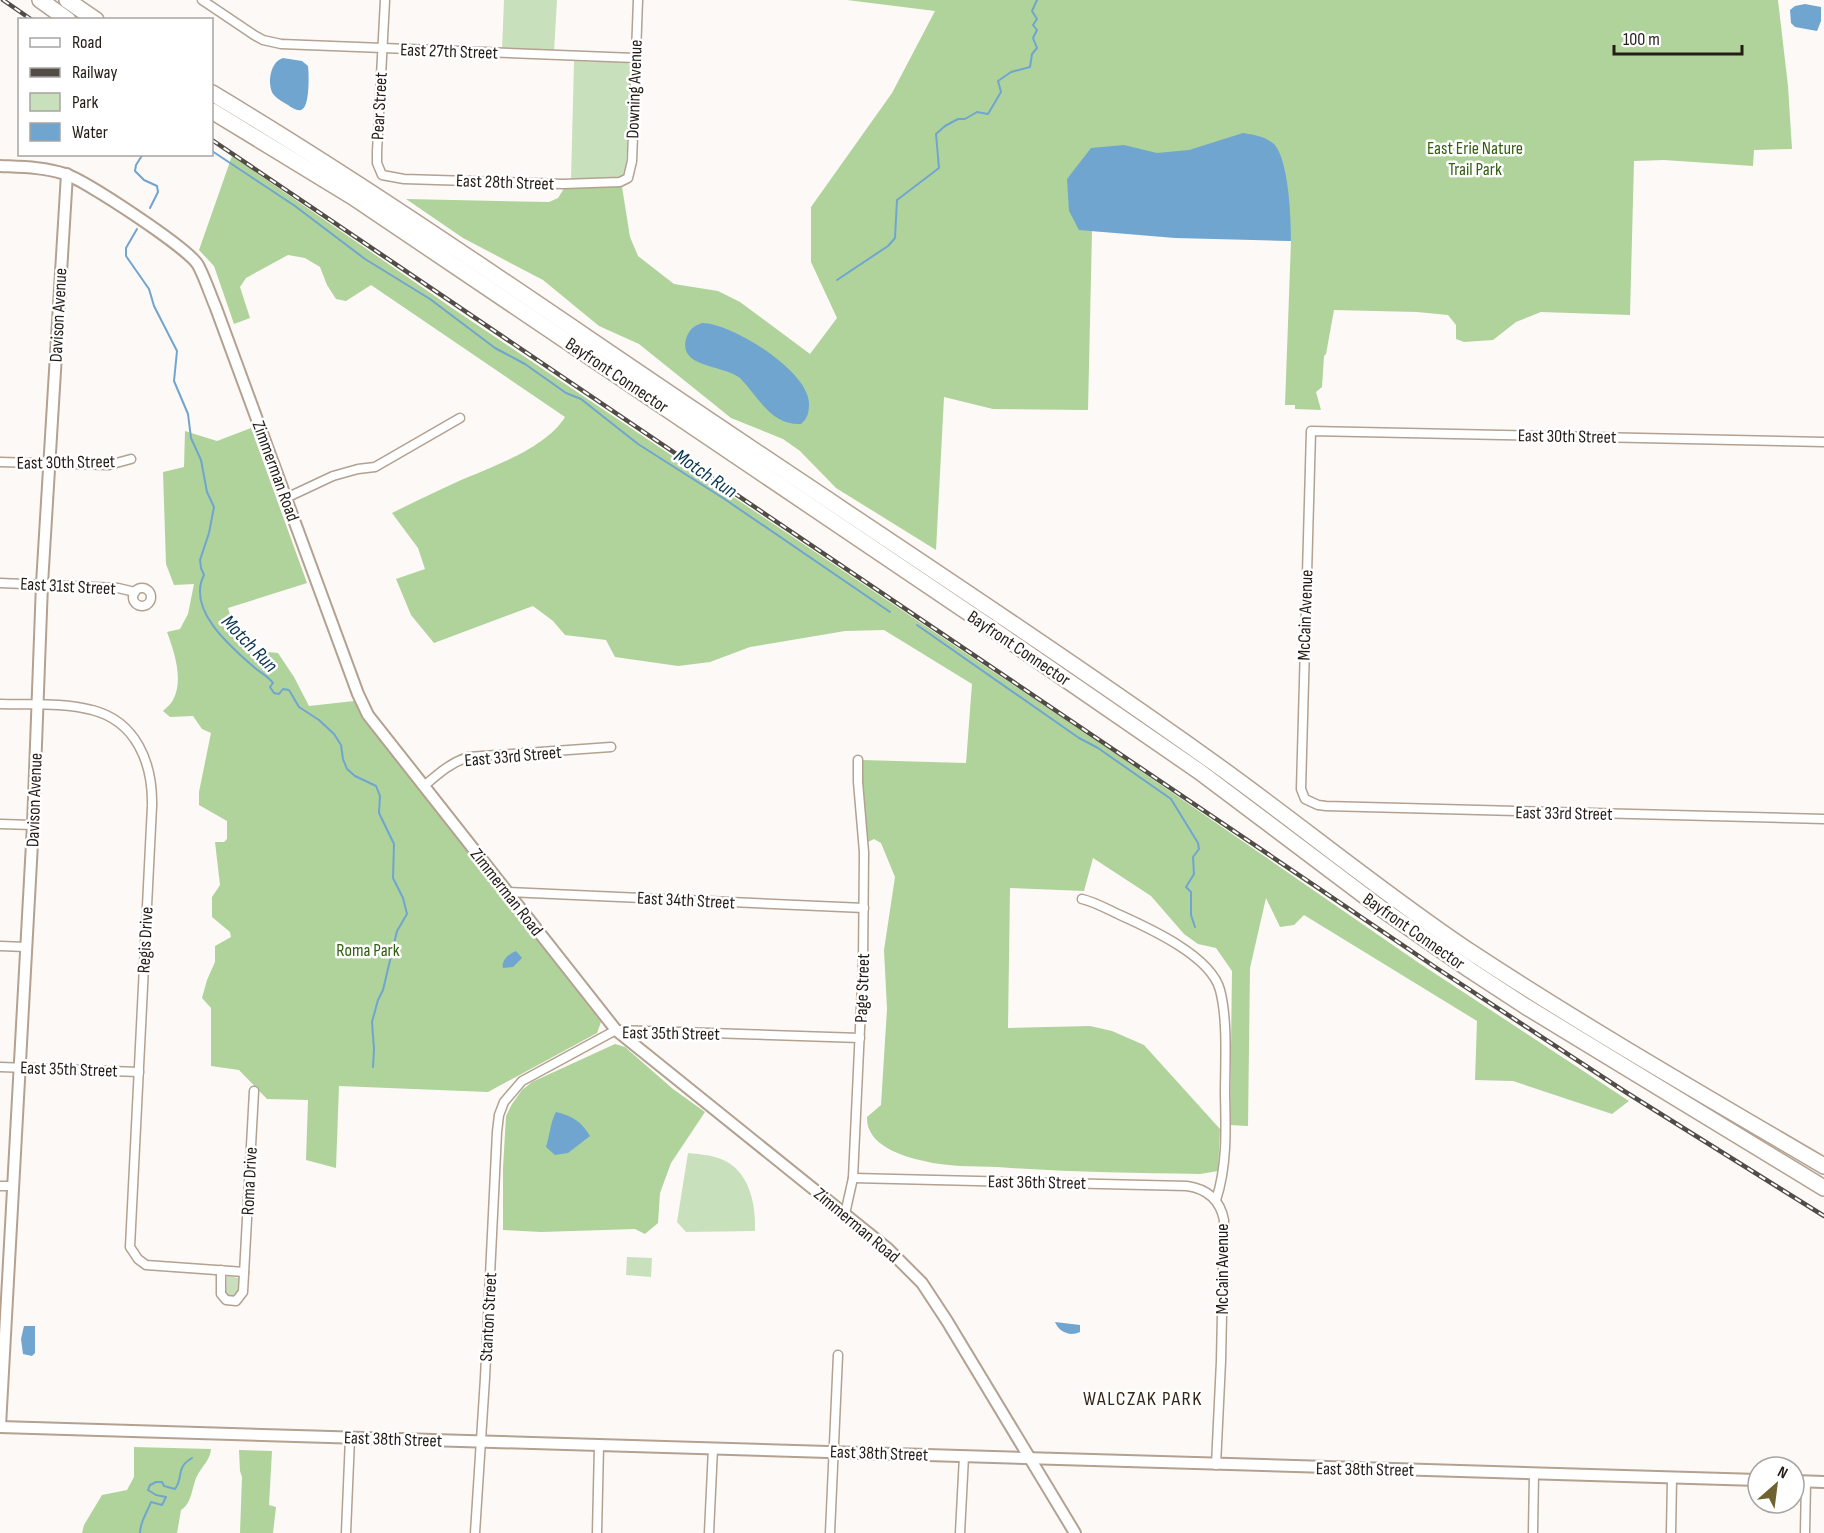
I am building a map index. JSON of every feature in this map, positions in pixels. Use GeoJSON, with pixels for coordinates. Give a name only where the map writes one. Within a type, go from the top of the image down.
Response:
{"type":"FeatureCollection","features":[{"type":"Feature","properties":{"kind":"highway"},"geometry":{"type":"LineString","coordinates":[[40,0],[65,18]]}},
{"type":"Feature","properties":{"kind":"highway"},"geometry":{"type":"LineString","coordinates":[[67,0],[93,18]]}},
{"type":"Feature","properties":{"kind":"highway","name":"Bayfront Connector"},"geometry":{"type":"LineString","coordinates":[[213,94],[309,152],[459,250],[999,615],[1210,760],[1360,874],[1461,945],[1638,1057],[1824,1166]]}},
{"type":"Feature","properties":{"kind":"highway","name":"Bayfront Connector"},"geometry":{"type":"LineString","coordinates":[[213,112],[353,197],[1001,635],[1200,772],[1382,909],[1470,970],[1525,1006],[1824,1188]]}},
{"type":"Feature","properties":{"kind":"highway"},"geometry":{"type":"LineString","coordinates":[[1744,1140],[1824,1177]]}},
{"type":"Feature","properties":{"kind":"street","name":"East 27th Street"},"geometry":{"type":"LineString","coordinates":[[202,0],[263,40],[281,44],[635,58]]}},
{"type":"Feature","properties":{"kind":"street","name":"Pear Street"},"geometry":{"type":"LineString","coordinates":[[382,175],[377,163],[377,152],[385,0]]}},
{"type":"Feature","properties":{"kind":"street","name":"Downing Avenue"},"geometry":{"type":"LineString","coordinates":[[628,178],[632,160],[638,0]]}},
{"type":"Feature","properties":{"kind":"street"},"geometry":{"type":"LineString","coordinates":[[0,166],[67,174]]}},
{"type":"Feature","properties":{"kind":"street","name":"Davison Avenue"},"geometry":{"type":"LineString","coordinates":[[0,1426],[4,1308],[14,1186],[33,825],[42,584],[67,174]]}},
{"type":"Feature","properties":{"kind":"street","name":"Zimmerman Road"},"geometry":{"type":"LineString","coordinates":[[67,174],[98,191],[175,243],[197,264],[216,308],[368,715],[616,1030],[888,1249],[922,1283],[1075,1533]]}},
{"type":"Feature","properties":{"kind":"street","name":"East 28th Street"},"geometry":{"type":"LineString","coordinates":[[382,175],[404,179],[563,184],[620,182],[628,178]]}},
{"type":"Feature","properties":{"kind":"street"},"geometry":{"type":"LineString","coordinates":[[286,498],[333,476],[375,467],[460,418]]}},
{"type":"Feature","properties":{"kind":"street","name":"East 30th Street"},"geometry":{"type":"LineString","coordinates":[[1311,431],[1824,442]]}},
{"type":"Feature","properties":{"kind":"street","name":"McCain Avenue"},"geometry":{"type":"LineString","coordinates":[[1305,799],[1301,789],[1301,777],[1311,431]]}},
{"type":"Feature","properties":{"kind":"street","name":"East 30th Street"},"geometry":{"type":"LineString","coordinates":[[0,462],[109,465],[131,459]]}},
{"type":"Feature","properties":{"kind":"street","name":"East 31st Street"},"geometry":{"type":"LineString","coordinates":[[0,583],[118,588],[135,592]]}},
{"type":"Feature","properties":{"kind":"street","name":"Regis Drive"},"geometry":{"type":"LineString","coordinates":[[0,704],[90,709],[112,718],[137,741],[150,772],[153,786],[130,1241],[133,1253],[142,1263],[153,1267],[221,1270]]}},
{"type":"Feature","properties":{"kind":"street","name":"East 33rd Street"},"geometry":{"type":"LineString","coordinates":[[424,786],[446,767],[468,757],[611,747]]}},
{"type":"Feature","properties":{"kind":"street","name":"Page Street"},"geometry":{"type":"LineString","coordinates":[[845,1214],[853,1178],[864,908],[864,852],[858,760]]}},
{"type":"Feature","properties":{"kind":"street","name":"East 33rd Street"},"geometry":{"type":"LineString","coordinates":[[1305,799],[1326,806],[1824,819]]}},
{"type":"Feature","properties":{"kind":"street"},"geometry":{"type":"LineString","coordinates":[[0,824],[33,825]]}},
{"type":"Feature","properties":{"kind":"street","name":"East 34th Street"},"geometry":{"type":"LineString","coordinates":[[507,892],[864,908]]}},
{"type":"Feature","properties":{"kind":"street","name":"McCain Avenue"},"geometry":{"type":"LineString","coordinates":[[1082,898],[1160,933],[1181,946],[1208,971],[1220,988],[1225,1040],[1226,1121],[1223,1173],[1216,1200],[1222,1209],[1224,1220],[1216,1465]]}},
{"type":"Feature","properties":{"kind":"street"},"geometry":{"type":"LineString","coordinates":[[0,946],[26,947]]}},
{"type":"Feature","properties":{"kind":"street","name":"East 35th Street"},"geometry":{"type":"LineString","coordinates":[[504,1102],[515,1087],[528,1076],[616,1030],[860,1038]]}},
{"type":"Feature","properties":{"kind":"street","name":"East 35th Street"},"geometry":{"type":"LineString","coordinates":[[0,1067],[139,1072]]}},
{"type":"Feature","properties":{"kind":"street","name":"Roma Drive"},"geometry":{"type":"LineString","coordinates":[[221,1270],[221,1294],[226,1300],[233,1302],[243,1295],[254,1091]]}},
{"type":"Feature","properties":{"kind":"street","name":"Stanton Street"},"geometry":{"type":"LineString","coordinates":[[475,1533],[497,1137],[504,1102]]}},
{"type":"Feature","properties":{"kind":"street","name":"East 36th Street"},"geometry":{"type":"LineString","coordinates":[[853,1178],[1187,1186],[1202,1189],[1216,1200]]}},
{"type":"Feature","properties":{"kind":"street"},"geometry":{"type":"LineString","coordinates":[[0,1186],[14,1186]]}},
{"type":"Feature","properties":{"kind":"street"},"geometry":{"type":"LineString","coordinates":[[221,1270],[244,1272]]}},
{"type":"Feature","properties":{"kind":"street"},"geometry":{"type":"LineString","coordinates":[[830,1533],[838,1355]]}},
{"type":"Feature","properties":{"kind":"street","name":"East 38th Street"},"geometry":{"type":"LineString","coordinates":[[0,1426],[1746,1480]]}},
{"type":"Feature","properties":{"kind":"street"},"geometry":{"type":"LineString","coordinates":[[346,1533],[350,1438]]}},
{"type":"Feature","properties":{"kind":"street"},"geometry":{"type":"LineString","coordinates":[[597,1533],[599,1446]]}},
{"type":"Feature","properties":{"kind":"street"},"geometry":{"type":"LineString","coordinates":[[709,1533],[712,1448]]}},
{"type":"Feature","properties":{"kind":"street"},"geometry":{"type":"LineString","coordinates":[[960,1533],[964,1456]]}},
{"type":"Feature","properties":{"kind":"street"},"geometry":{"type":"LineString","coordinates":[[1533,1533],[1534,1473]]}},
{"type":"Feature","properties":{"kind":"street"},"geometry":{"type":"LineString","coordinates":[[1671,1533],[1672,1478]]}},
{"type":"Feature","properties":{"kind":"street"},"geometry":{"type":"LineString","coordinates":[[1806,1482],[1824,1482]]}},
{"type":"Feature","properties":{"kind":"street"},"geometry":{"type":"LineString","coordinates":[[1805,1515],[1805,1533]]}},
{"type":"Feature","properties":{"kind":"green space"},"geometry":{"type":"Polygon","coordinates":[[[504,0],[557,0],[554,52],[502,50],[504,0]]]}},
{"type":"Feature","properties":{"kind":"green space","name":"East Erie Nature Trail Park"},"geometry":{"type":"Polygon","coordinates":[[[847,0],[1778,0],[1788,86],[1792,149],[1754,150],[1753,166],[1664,160],[1634,161],[1630,315],[1541,312],[1516,322],[1493,340],[1464,342],[1456,339],[1456,325],[1448,315],[1334,310],[1324,356],[1322,387],[1316,392],[1321,410],[1295,409],[1295,405],[1285,405],[1291,241],[1092,231],[1088,410],[993,409],[944,397],[936,550],[836,488],[800,451],[783,439],[731,418],[639,344],[599,326],[543,280],[463,238],[406,199],[549,202],[558,198],[565,187],[622,187],[630,237],[638,256],[674,284],[718,291],[740,302],[810,354],[837,318],[811,262],[811,207],[892,93],[935,11],[847,0]]]}},
{"type":"Feature","properties":{"kind":"green space"},"geometry":{"type":"Polygon","coordinates":[[[574,61],[626,62],[631,65],[626,171],[620,178],[571,180],[574,61]]]}},
{"type":"Feature","properties":{"kind":"green space"},"geometry":{"type":"Polygon","coordinates":[[[232,156],[455,310],[1122,758],[1416,961],[1629,1101],[1612,1114],[1513,1081],[1475,1080],[1477,1021],[1304,915],[1294,925],[1280,927],[1266,898],[1250,968],[1248,1126],[1230,1125],[1232,971],[1216,948],[1198,944],[1184,934],[1151,896],[1093,858],[1084,891],[1010,888],[1008,1028],[1090,1026],[1112,1031],[1144,1045],[1220,1129],[1218,1171],[1200,1174],[1124,1173],[951,1165],[915,1159],[887,1148],[872,1135],[867,1117],[881,1105],[887,1009],[884,950],[895,877],[881,843],[874,839],[866,843],[862,801],[862,760],[966,763],[972,684],[884,630],[845,631],[750,647],[710,662],[678,666],[615,657],[606,640],[565,635],[553,621],[533,606],[434,643],[411,615],[396,579],[425,569],[418,548],[392,513],[532,447],[556,428],[565,417],[371,285],[346,301],[336,299],[320,267],[305,258],[288,255],[246,278],[240,287],[250,318],[234,324],[214,266],[199,250],[232,156]]]}},
{"type":"Feature","properties":{"kind":"green space","name":"Roma Park"},"geometry":{"type":"Polygon","coordinates":[[[251,428],[307,583],[228,608],[239,646],[250,650],[278,653],[309,706],[354,701],[383,744],[601,1022],[597,1033],[488,1092],[339,1086],[336,1168],[306,1160],[308,1100],[267,1099],[239,1070],[211,1066],[211,1008],[202,998],[215,962],[215,946],[231,937],[230,932],[212,917],[212,897],[220,885],[215,842],[224,842],[227,839],[227,821],[199,805],[199,792],[211,733],[202,729],[193,716],[170,717],[163,711],[173,700],[178,684],[177,666],[167,632],[180,629],[188,614],[194,584],[174,585],[166,564],[163,472],[184,467],[185,431],[217,441],[251,428]]]}},
{"type":"Feature","properties":{"kind":"green space"},"geometry":{"type":"Polygon","coordinates":[[[615,1044],[625,1047],[673,1089],[705,1112],[671,1163],[660,1193],[658,1223],[645,1234],[635,1229],[541,1232],[503,1230],[506,1116],[512,1104],[522,1090],[532,1082],[615,1044]]]}},
{"type":"Feature","properties":{"kind":"green space"},"geometry":{"type":"Polygon","coordinates":[[[688,1153],[721,1159],[738,1171],[752,1199],[755,1231],[686,1232],[677,1222],[688,1153]]]}},
{"type":"Feature","properties":{"kind":"green space"},"geometry":{"type":"Polygon","coordinates":[[[627,1257],[652,1258],[651,1277],[626,1275],[627,1257]]]}},
{"type":"Feature","properties":{"kind":"green space"},"geometry":{"type":"Polygon","coordinates":[[[227,1276],[239,1278],[238,1291],[236,1295],[230,1297],[226,1293],[227,1276]]]}},
{"type":"Feature","properties":{"kind":"green space"},"geometry":{"type":"Polygon","coordinates":[[[134,1447],[211,1449],[197,1476],[188,1502],[181,1510],[177,1533],[82,1533],[84,1525],[102,1495],[127,1490],[134,1477],[134,1447]]]}},
{"type":"Feature","properties":{"kind":"green space"},"geometry":{"type":"Polygon","coordinates":[[[239,1450],[272,1451],[269,1505],[276,1507],[273,1533],[240,1533],[242,1477],[239,1450]]]}},
{"type":"Feature","properties":{"kind":"water"},"geometry":{"type":"Polygon","coordinates":[[[1805,4],[1821,7],[1821,21],[1817,31],[1795,27],[1791,23],[1790,10],[1795,6],[1805,4]]]}},
{"type":"Feature","properties":{"kind":"water"},"geometry":{"type":"Polygon","coordinates":[[[283,58],[302,61],[308,66],[307,97],[304,108],[301,110],[294,109],[280,100],[271,89],[271,73],[275,64],[283,58]]]}},
{"type":"Feature","properties":{"kind":"water"},"geometry":{"type":"Polygon","coordinates":[[[1243,133],[1267,139],[1279,152],[1288,190],[1291,241],[1175,238],[1079,230],[1069,211],[1067,179],[1091,148],[1124,145],[1157,153],[1189,150],[1243,133]]]}},
{"type":"Feature","properties":{"kind":"water"},"geometry":{"type":"Polygon","coordinates":[[[702,323],[715,325],[748,340],[782,363],[796,377],[805,390],[809,403],[808,415],[801,424],[790,423],[773,415],[740,378],[696,361],[689,356],[685,348],[687,336],[692,329],[702,323]]]}},
{"type":"Feature","properties":{"kind":"water"},"geometry":{"type":"Polygon","coordinates":[[[516,951],[522,958],[513,967],[503,968],[506,958],[516,951]]]}},
{"type":"Feature","properties":{"kind":"water"},"geometry":{"type":"Polygon","coordinates":[[[556,1112],[576,1120],[590,1136],[568,1153],[555,1155],[546,1147],[556,1112]]]}},
{"type":"Feature","properties":{"kind":"water"},"geometry":{"type":"Polygon","coordinates":[[[1055,1322],[1080,1325],[1080,1332],[1065,1333],[1055,1322]]]}},
{"type":"Feature","properties":{"kind":"water"},"geometry":{"type":"Polygon","coordinates":[[[24,1326],[35,1326],[35,1353],[32,1356],[23,1354],[21,1339],[24,1326]]]}},
{"type":"Feature","properties":{"kind":"waterway"},"geometry":{"type":"LineString","coordinates":[[837,280],[888,246],[895,238],[897,200],[939,168],[936,134],[958,119],[965,119],[977,112],[988,114],[1001,92],[998,81],[1011,72],[1030,67],[1032,54],[1037,48],[1033,38],[1037,30],[1033,25],[1037,19],[1032,11],[1037,0]]}},
{"type":"Feature","properties":{"kind":"waterway","name":"Motch Run"},"geometry":{"type":"LineString","coordinates":[[213,152],[295,206],[365,259],[430,299],[495,348],[525,364],[566,393],[581,399],[638,444],[726,500],[890,612]]}},
{"type":"Feature","properties":{"kind":"waterway","name":"Motch Run"},"geometry":{"type":"LineString","coordinates":[[142,156],[135,171],[144,180],[157,186],[158,192],[150,208]]}},
{"type":"Feature","properties":{"kind":"waterway","name":"Motch Run"},"geometry":{"type":"LineString","coordinates":[[137,229],[126,248],[126,256],[149,289],[154,306],[177,351],[174,381],[188,414],[191,438],[201,460],[207,492],[214,507],[209,533],[200,560],[204,575],[200,588],[201,601],[206,615],[224,639],[273,683],[270,687],[274,693],[279,694],[283,689],[289,690],[299,707],[319,720],[334,734],[341,745],[347,769],[355,776],[376,786],[380,796],[379,813],[394,844],[393,878],[403,898],[407,914],[397,931],[383,990],[372,1022],[373,1067]]}},
{"type":"Feature","properties":{"kind":"waterway"},"geometry":{"type":"LineString","coordinates":[[917,625],[1171,799],[1198,843],[1199,849],[1193,857],[1194,874],[1186,887],[1191,892],[1191,915],[1195,927]]}},
{"type":"Feature","properties":{"kind":"waterway","name":"Motch Run"},"geometry":{"type":"LineString","coordinates":[[140,1533],[142,1521],[151,1502],[162,1505],[166,1497],[148,1490],[150,1485],[162,1482],[164,1486],[175,1489],[183,1465],[192,1458]]}},
{"type":"Feature","properties":{"kind":"railway"},"geometry":{"type":"LineString","coordinates":[[3,0],[29,18]]}},
{"type":"Feature","properties":{"kind":"railway"},"geometry":{"type":"LineString","coordinates":[[213,141],[1435,967],[1624,1091],[1824,1216]]}},
{"type":"Feature","properties":{"kind":"district","name":"WALCZAK PARK"},"geometry":{"type":"Point","coordinates":[1143,1398]}}]}
